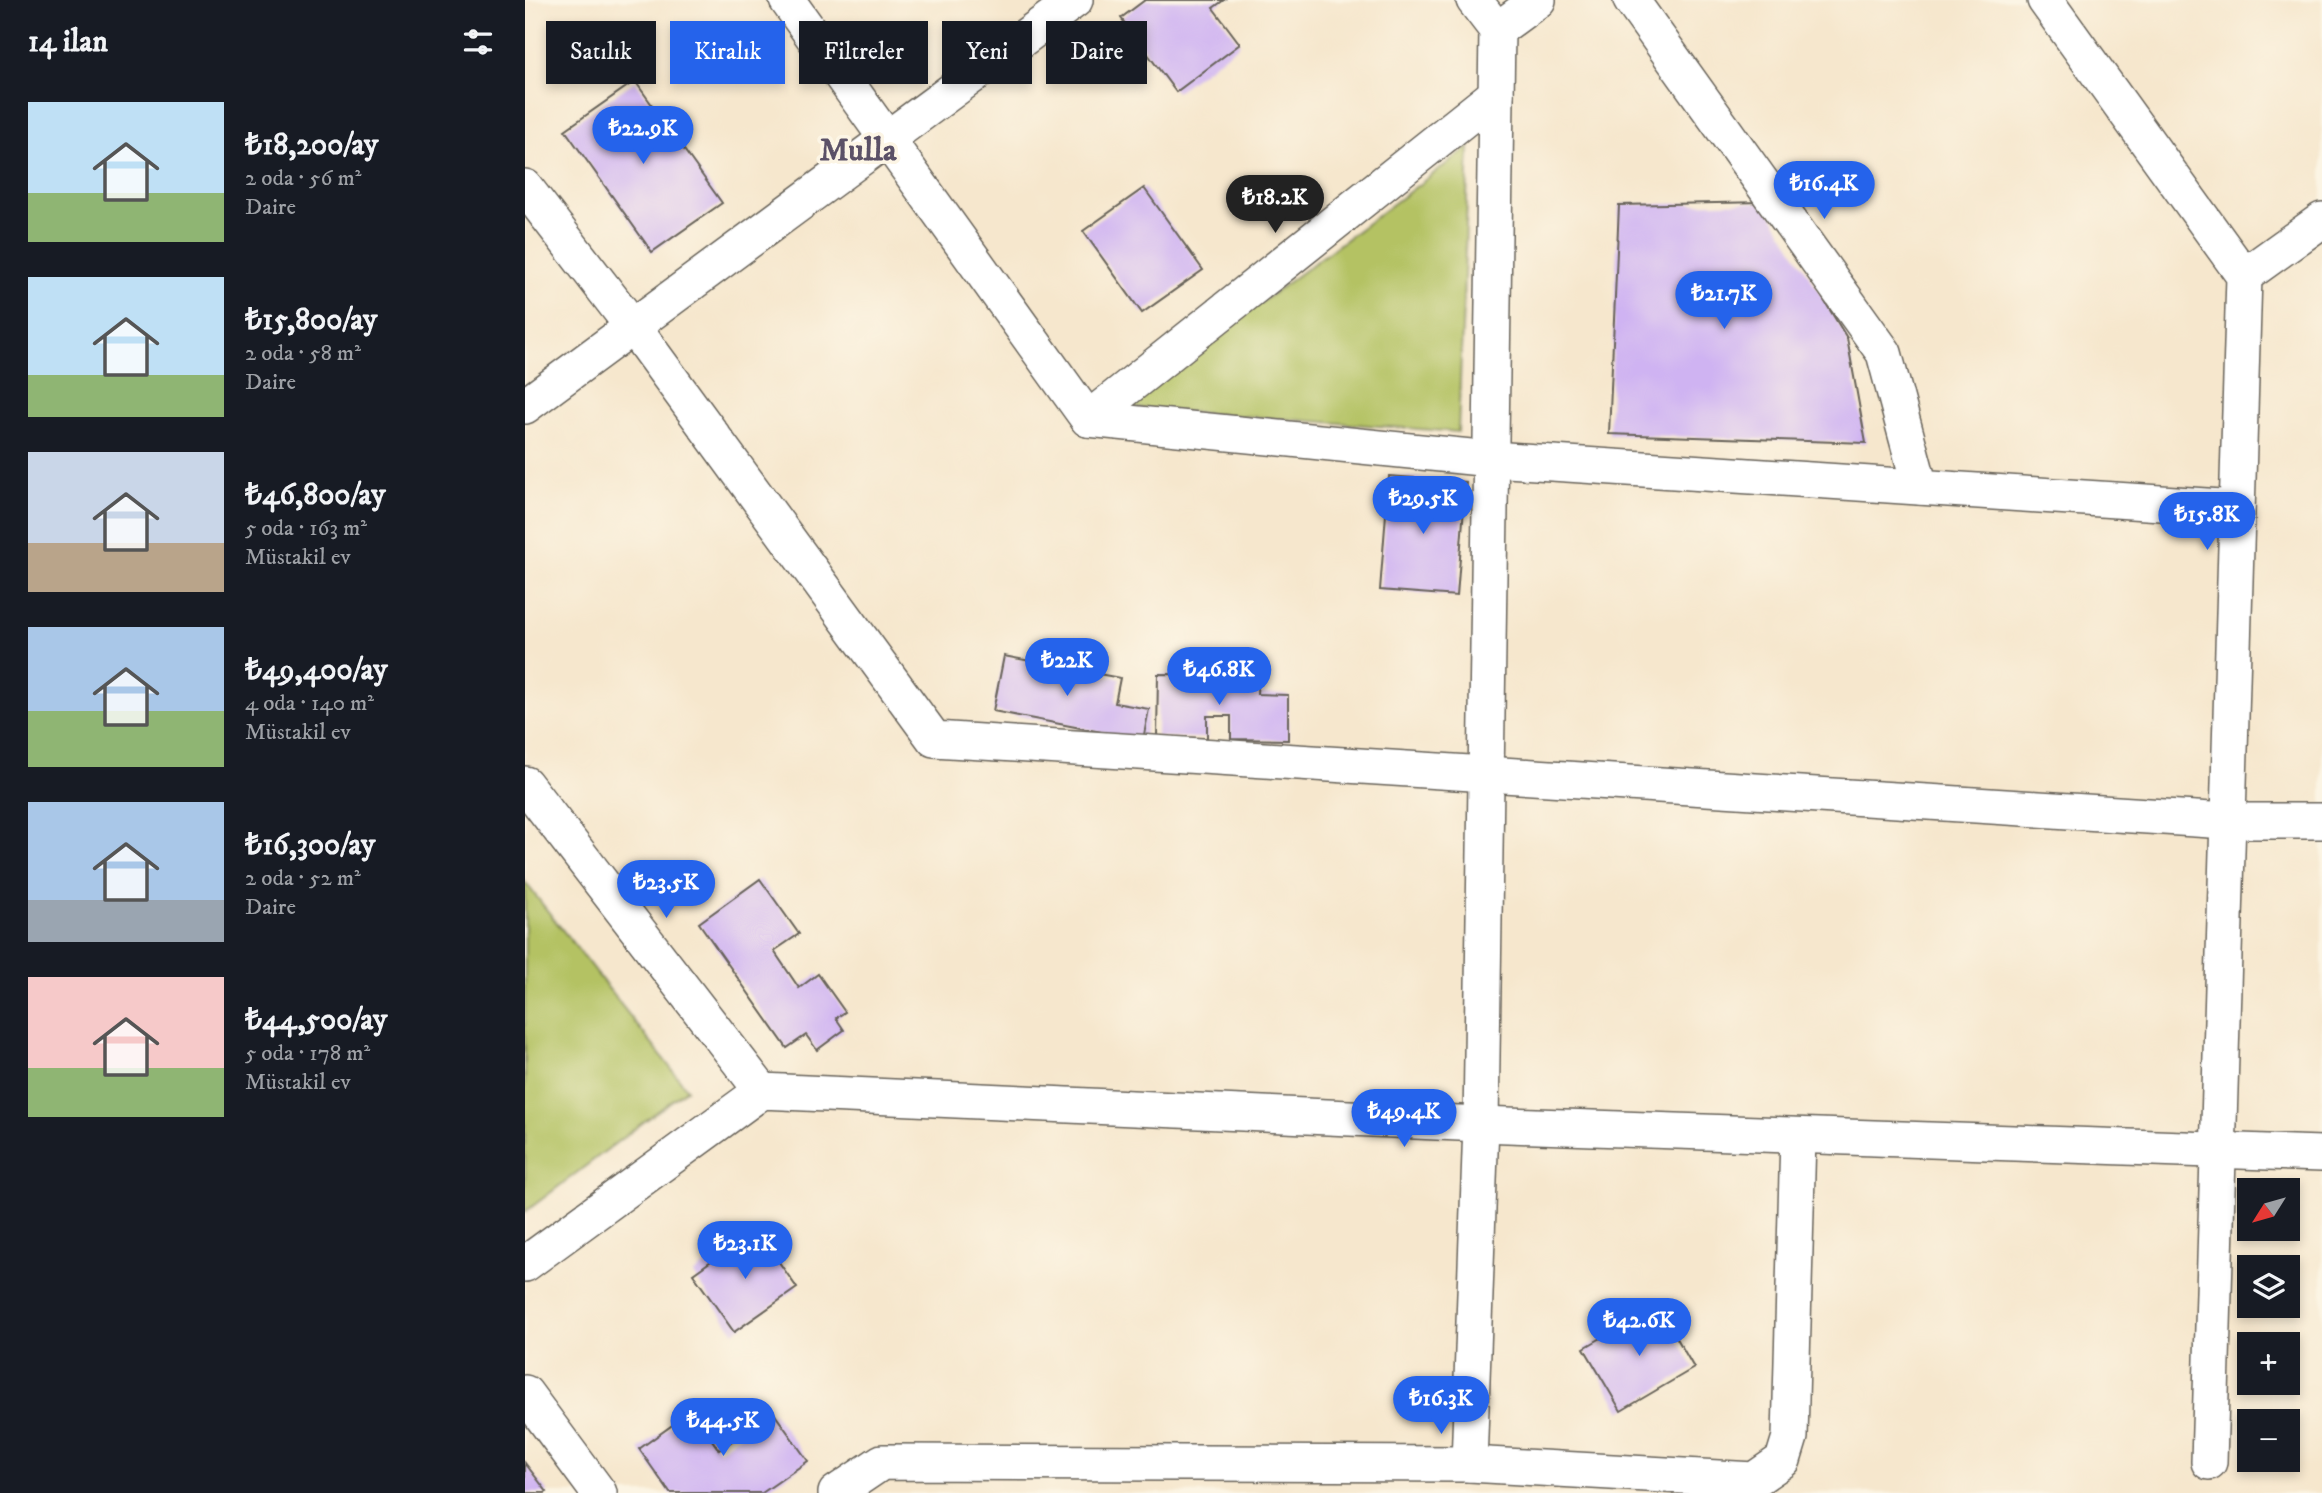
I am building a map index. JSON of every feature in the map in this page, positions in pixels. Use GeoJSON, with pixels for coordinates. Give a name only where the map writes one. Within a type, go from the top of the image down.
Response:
{"type":"FeatureCollection","features":[{"type":"Feature","properties":{"kind":"street"},"geometry":{"type":"LineString","coordinates":[[787,0],[885,141],[1088,419],[1491,459],[2237,508]]}},
{"type":"Feature","properties":{"kind":"street"},"geometry":{"type":"LineString","coordinates":[[525,406],[1075,0]]}},
{"type":"Feature","properties":{"kind":"street"},"geometry":{"type":"LineString","coordinates":[[1469,1464],[1482,1124],[1497,30],[1474,0]]}},
{"type":"Feature","properties":{"kind":"street"},"geometry":{"type":"LineString","coordinates":[[1497,30],[1538,0]]}},
{"type":"Feature","properties":{"kind":"street"},"geometry":{"type":"LineString","coordinates":[[1631,0],[1884,353],[1920,487]]}},
{"type":"Feature","properties":{"kind":"street"},"geometry":{"type":"LineString","coordinates":[[2045,0],[2244,276],[2209,1462]]}},
{"type":"Feature","properties":{"kind":"street"},"geometry":{"type":"LineString","coordinates":[[1088,419],[1496,94]]}},
{"type":"Feature","properties":{"kind":"street"},"geometry":{"type":"LineString","coordinates":[[525,187],[633,327],[933,739],[2227,821],[2322,821]]}},
{"type":"Feature","properties":{"kind":"street"},"geometry":{"type":"LineString","coordinates":[[2244,276],[2322,220]]}},
{"type":"Feature","properties":{"kind":"street"},"geometry":{"type":"LineString","coordinates":[[525,784],[762,1091]]}},
{"type":"Feature","properties":{"kind":"street"},"geometry":{"type":"LineString","coordinates":[[525,1264],[762,1091],[1482,1124],[2322,1154]]}},
{"type":"Feature","properties":{"kind":"street"},"geometry":{"type":"LineString","coordinates":[[837,1493],[882,1462],[1469,1464],[1729,1481],[1754,1480],[1783,1460],[1790,1437],[1798,1136]]}},
{"type":"Feature","properties":{"kind":"street"},"geometry":{"type":"LineString","coordinates":[[525,1393],[599,1493]]}},
{"type":"Feature","properties":{"kind":"green space"},"geometry":{"type":"Polygon","coordinates":[[[1469,147],[1458,432],[1122,407],[1469,147]]]}},
{"type":"Feature","properties":{"kind":"green space"},"geometry":{"type":"Polygon","coordinates":[[[525,882],[687,1089],[525,1212],[525,882]]]}},
{"type":"Feature","properties":{"kind":"building"},"geometry":{"type":"Polygon","coordinates":[[[1145,0],[1224,0],[1213,8],[1240,44],[1176,92],[1147,53],[1147,21],[1123,21],[1121,18],[1145,0]]]}},
{"type":"Feature","properties":{"kind":"building"},"geometry":{"type":"Polygon","coordinates":[[[631,84],[637,84],[722,203],[652,252],[565,130],[631,84]]]}},
{"type":"Feature","properties":{"kind":"building"},"geometry":{"type":"Polygon","coordinates":[[[1144,188],[1203,270],[1142,313],[1083,231],[1144,188]]]}},
{"type":"Feature","properties":{"kind":"building"},"geometry":{"type":"Polygon","coordinates":[[[1764,202],[1847,338],[1866,443],[1609,434],[1619,205],[1764,202]]]}},
{"type":"Feature","properties":{"kind":"building"},"geometry":{"type":"Polygon","coordinates":[[[1389,476],[1466,482],[1457,596],[1380,590],[1389,476]]]}},
{"type":"Feature","properties":{"kind":"building"},"geometry":{"type":"Polygon","coordinates":[[[1004,656],[1120,678],[1115,703],[1149,709],[1143,740],[993,711],[1004,656]]]}},
{"type":"Feature","properties":{"kind":"building"},"geometry":{"type":"Polygon","coordinates":[[[1158,674],[1258,675],[1257,694],[1288,695],[1288,740],[1231,739],[1231,716],[1207,716],[1207,738],[1157,737],[1158,674]]]}},
{"type":"Feature","properties":{"kind":"building"},"geometry":{"type":"Polygon","coordinates":[[[760,879],[799,934],[774,951],[799,988],[818,974],[845,1012],[836,1018],[844,1030],[817,1050],[806,1035],[787,1048],[699,923],[760,879]]]}},
{"type":"Feature","properties":{"kind":"building"},"geometry":{"type":"Polygon","coordinates":[[[756,1229],[797,1288],[734,1332],[693,1274],[756,1229]]]}},
{"type":"Feature","properties":{"kind":"building"},"geometry":{"type":"Polygon","coordinates":[[[1658,1305],[1694,1368],[1621,1411],[1584,1348],[1658,1305]]]}},
{"type":"Feature","properties":{"kind":"building"},"geometry":{"type":"Polygon","coordinates":[[[692,1411],[719,1450],[773,1412],[808,1461],[762,1493],[670,1493],[639,1449],[692,1411]]]}},
{"type":"Feature","properties":{"kind":"building"},"geometry":{"type":"Polygon","coordinates":[[[525,1463],[547,1492],[525,1493],[525,1463]]]}},
{"type":"Feature","properties":{"kind":"district","name":"Mulla"},"geometry":{"type":"Point","coordinates":[858,151]}}]}
